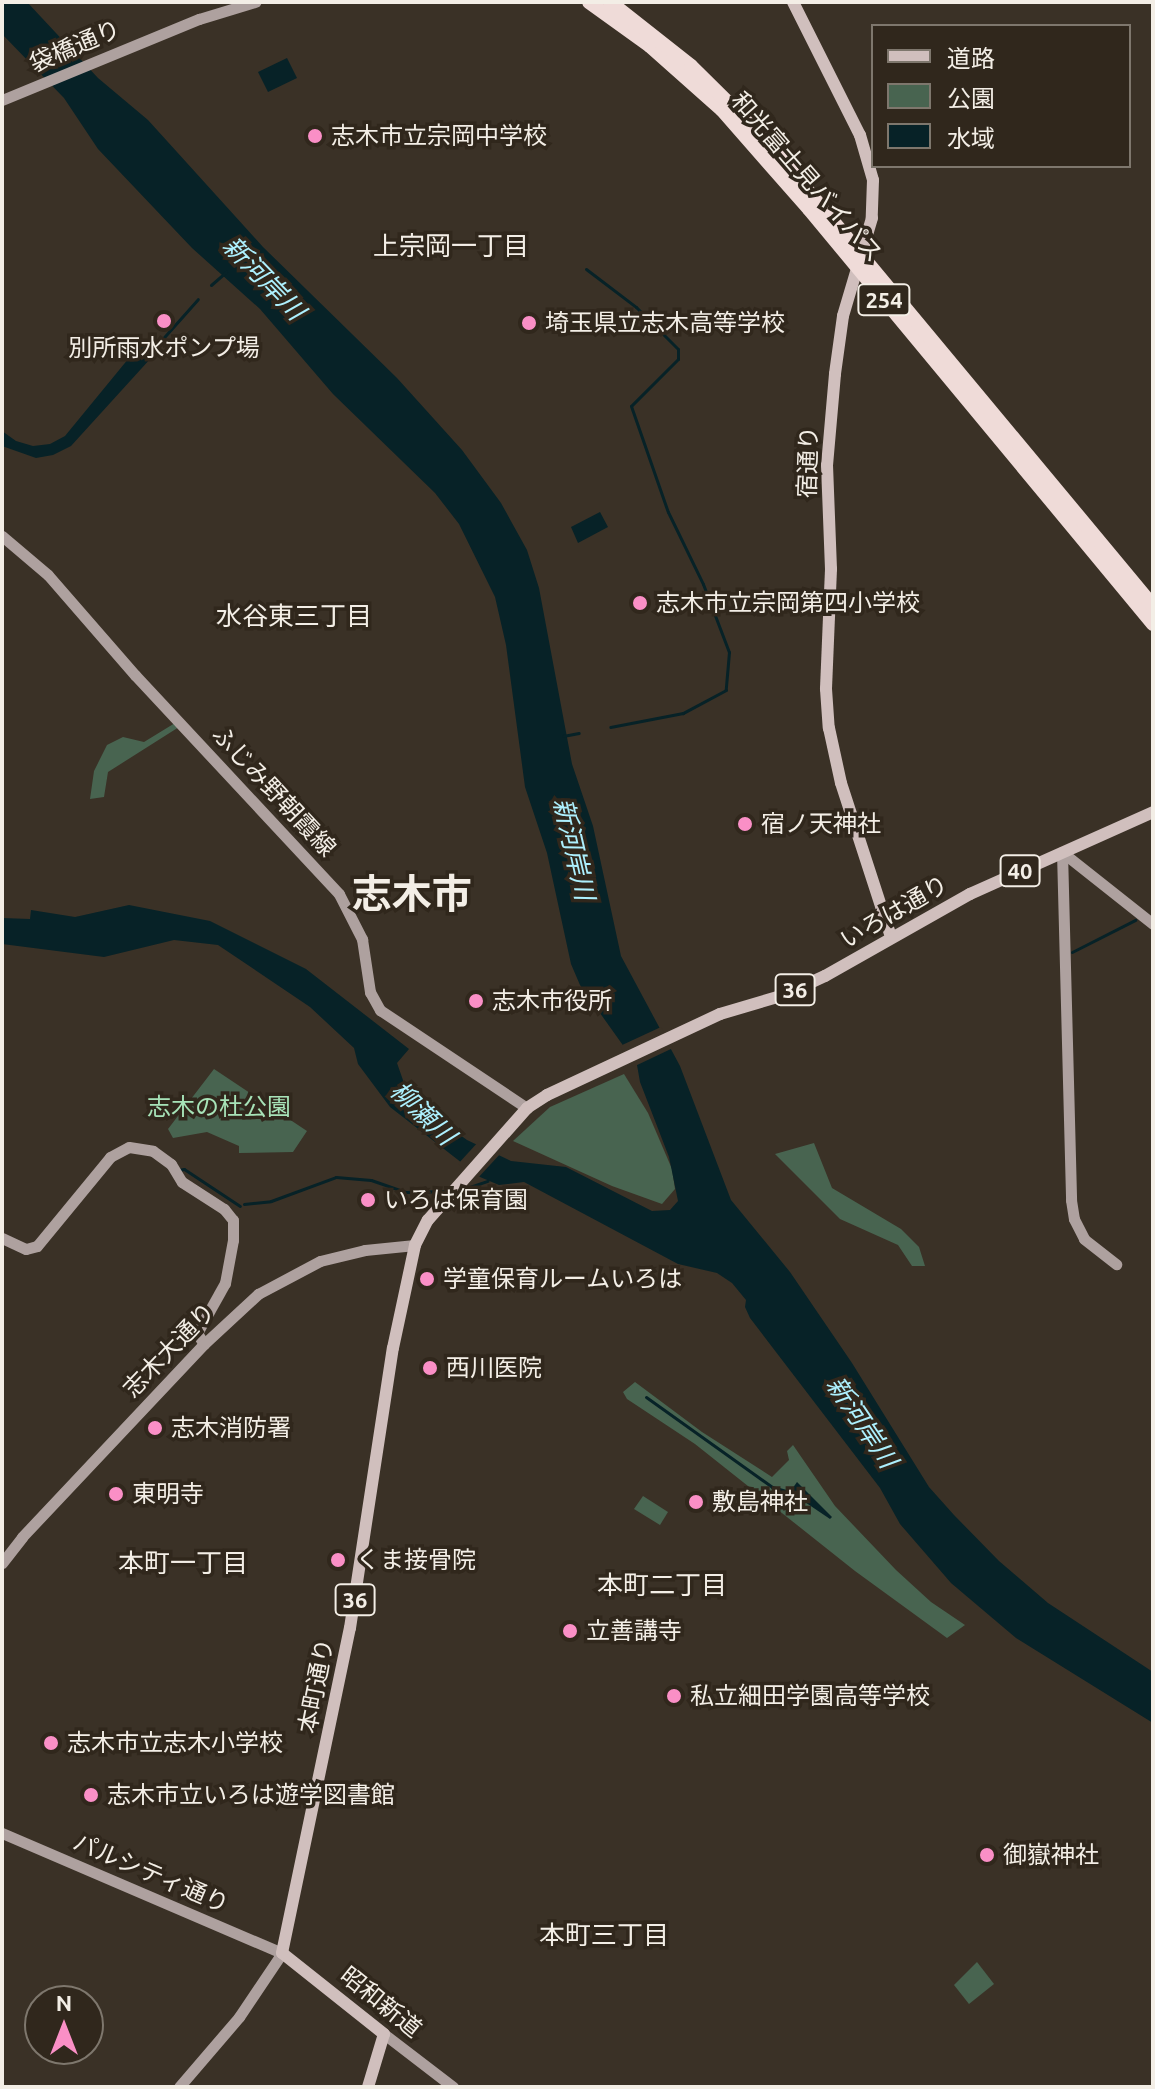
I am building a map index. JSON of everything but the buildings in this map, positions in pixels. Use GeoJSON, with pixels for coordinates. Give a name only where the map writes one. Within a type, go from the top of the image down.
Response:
{"type":"FeatureCollection","features":[{"type":"Feature","properties":{"kind":"highway","name":"和光富士見バイパス"},"geometry":{"type":"LineString","coordinates":[[589,2],[657,52],[722,110],[858,260],[1153,606]]}},
{"type":"Feature","properties":{"kind":"highway","name":"和光富士見バイパス"},"geometry":{"type":"LineString","coordinates":[[610,2],[664,43],[731,104],[1153,624]]}},
{"type":"Feature","properties":{"kind":"main road","name":"袋橋通り"},"geometry":{"type":"LineString","coordinates":[[2,100],[199,19],[255,2]]}},
{"type":"Feature","properties":{"kind":"main road","name":"宿通り"},"geometry":{"type":"LineString","coordinates":[[793,2],[860,135],[869,160],[874,204],[839,339],[827,465],[831,569],[827,706],[841,783],[891,937]]}},
{"type":"Feature","properties":{"kind":"main road","name":"ふじみ野朝霞線"},"geometry":{"type":"LineString","coordinates":[[2,536],[55,583],[135,675],[332,886],[360,932],[370,992],[380,1010],[527,1108]]}},
{"type":"Feature","properties":{"kind":"main road","name":"いろは通り"},"geometry":{"type":"LineString","coordinates":[[527,1108],[603,1068],[692,1027],[798,989],[970,894],[1153,812]]}},
{"type":"Feature","properties":{"kind":"main road"},"geometry":{"type":"LineString","coordinates":[[1062,852],[1153,924]]}},
{"type":"Feature","properties":{"kind":"main road"},"geometry":{"type":"LineString","coordinates":[[1062,852],[1065,1067],[1072,1209],[1084,1239],[1116,1264]]}},
{"type":"Feature","properties":{"kind":"main road","name":"本町通り"},"geometry":{"type":"LineString","coordinates":[[179,2087],[239,2017],[282,1953],[350,1628],[385,1389],[415,1245],[437,1206],[527,1108]]}},
{"type":"Feature","properties":{"kind":"main road"},"geometry":{"type":"LineString","coordinates":[[2,1238],[26,1249],[37,1246],[110,1157],[129,1147],[153,1151],[171,1164],[182,1182],[228,1212],[233,1220],[233,1240],[225,1283],[197,1333],[204,1344]]}},
{"type":"Feature","properties":{"kind":"main road","name":"志木大通り"},"geometry":{"type":"LineString","coordinates":[[2,1563],[22,1537],[204,1344],[258,1294],[297,1271],[342,1254],[415,1245]]}},
{"type":"Feature","properties":{"kind":"main road","name":"パルシティ通り"},"geometry":{"type":"LineString","coordinates":[[2,1833],[282,1953]]}},
{"type":"Feature","properties":{"kind":"main road","name":"昭和新道"},"geometry":{"type":"LineString","coordinates":[[282,1953],[453,2087]]}},
{"type":"Feature","properties":{"kind":"main road"},"geometry":{"type":"LineString","coordinates":[[368,2087],[384,2034]]}},
{"type":"Feature","properties":{"kind":"green space"},"geometry":{"type":"Polygon","coordinates":[[[175,723],[179,727],[108,772],[104,797],[90,799],[94,771],[107,745],[123,737],[144,742],[175,723]]]}},
{"type":"Feature","properties":{"kind":"green space","name":"志木の杜公園"},"geometry":{"type":"Polygon","coordinates":[[[214,1069],[307,1131],[293,1152],[239,1153],[239,1146],[207,1132],[173,1138],[168,1129],[214,1069]]]}},
{"type":"Feature","properties":{"kind":"green space"},"geometry":{"type":"Polygon","coordinates":[[[624,1074],[648,1113],[672,1169],[675,1189],[662,1204],[612,1186],[513,1141],[550,1107],[624,1074]]]}},
{"type":"Feature","properties":{"kind":"green space"},"geometry":{"type":"Polygon","coordinates":[[[814,1143],[832,1188],[901,1229],[919,1247],[925,1266],[912,1266],[898,1245],[840,1219],[775,1154],[814,1143]]]}},
{"type":"Feature","properties":{"kind":"green space"},"geometry":{"type":"Polygon","coordinates":[[[635,1382],[702,1432],[772,1477],[789,1460],[787,1451],[793,1445],[835,1506],[896,1570],[931,1602],[965,1625],[947,1638],[855,1571],[695,1444],[627,1399],[623,1392],[635,1382]]]}},
{"type":"Feature","properties":{"kind":"green space"},"geometry":{"type":"Polygon","coordinates":[[[643,1496],[668,1512],[660,1525],[634,1509],[643,1496]]]}},
{"type":"Feature","properties":{"kind":"green space"},"geometry":{"type":"Polygon","coordinates":[[[977,1962],[994,1984],[969,2004],[954,1985],[977,1962]]]}},
{"type":"Feature","properties":{"kind":"water"},"geometry":{"type":"Polygon","coordinates":[[[2,2],[27,2],[98,78],[148,120],[263,247],[397,378],[462,450],[501,503],[527,550],[539,588],[572,764],[593,826],[621,956],[680,1066],[731,1200],[790,1272],[852,1363],[929,1487],[954,1515],[999,1561],[1048,1603],[1153,1672],[1153,1723],[1016,1638],[951,1583],[900,1524],[880,1488],[750,1318],[745,1307],[746,1300],[732,1283],[717,1273],[678,1264],[524,1182],[499,1185],[480,1177],[390,1107],[358,1064],[354,1048],[310,1007],[218,945],[174,940],[104,957],[2,944],[2,918],[30,919],[31,910],[75,917],[129,905],[210,921],[306,969],[409,1049],[397,1063],[404,1083],[420,1106],[467,1140],[511,1161],[566,1167],[652,1211],[670,1210],[678,1201],[669,1157],[640,1082],[637,1065],[580,985],[571,964],[547,853],[525,787],[506,645],[495,597],[459,524],[435,493],[333,394],[260,309],[192,248],[98,149],[64,98],[2,34],[2,2]]]}},
{"type":"Feature","properties":{"kind":"water"},"geometry":{"type":"Polygon","coordinates":[[[287,58],[297,78],[268,92],[258,72],[287,58]]]}},
{"type":"Feature","properties":{"kind":"water"},"geometry":{"type":"Polygon","coordinates":[[[148,346],[155,353],[71,446],[53,455],[36,458],[2,446],[2,431],[16,441],[33,446],[50,444],[65,436],[138,347],[148,346]]]}},
{"type":"Feature","properties":{"kind":"water"},"geometry":{"type":"Polygon","coordinates":[[[600,512],[608,527],[578,543],[571,527],[600,512]]]}},
{"type":"Feature","properties":{"kind":"water"},"geometry":{"type":"Polygon","coordinates":[[[797,1482],[832,1517],[830,1519],[790,1492],[797,1482]]]}},
{"type":"Feature","properties":{"kind":"pier"},"geometry":{"type":"Polygon","coordinates":[[[661,1027],[673,1048],[633,1067],[620,1046],[661,1027]]]}},
{"type":"Feature","properties":{"kind":"pier"},"geometry":{"type":"Polygon","coordinates":[[[479,1141],[502,1152],[477,1179],[458,1164],[479,1141]]]}},
{"type":"Feature","properties":{"kind":"waterway"},"geometry":{"type":"LineString","coordinates":[[586,269],[636,307],[678,349],[678,359],[631,406],[668,512],[703,584],[729,652],[726,690],[683,713],[610,727]]}},
{"type":"Feature","properties":{"kind":"waterway","name":"新河岸川"},"geometry":{"type":"LineString","coordinates":[[211,285],[226,272]]}},
{"type":"Feature","properties":{"kind":"waterway"},"geometry":{"type":"LineString","coordinates":[[150,353],[198,299]]}},
{"type":"Feature","properties":{"kind":"waterway"},"geometry":{"type":"LineString","coordinates":[[563,736],[579,733]]}},
{"type":"Feature","properties":{"kind":"waterway"},"geometry":{"type":"LineString","coordinates":[[1072,952],[1135,920]]}},
{"type":"Feature","properties":{"kind":"waterway"},"geometry":{"type":"LineString","coordinates":[[178,1170],[184,1169],[240,1206]]}},
{"type":"Feature","properties":{"kind":"waterway"},"geometry":{"type":"LineString","coordinates":[[244,1204],[271,1201],[336,1177],[371,1180],[406,1192],[449,1191]]}},
{"type":"Feature","properties":{"kind":"waterway"},"geometry":{"type":"LineString","coordinates":[[461,1190],[487,1181]]}},
{"type":"Feature","properties":{"kind":"waterway"},"geometry":{"type":"LineString","coordinates":[[646,1397],[772,1487],[790,1492]]}},
{"type":"Feature","properties":{"kind":"place","name":"志木市立宗岡中学校"},"geometry":{"type":"Point","coordinates":[315,136]}},
{"type":"Feature","properties":{"kind":"place","name":"別所雨水ポンプ場"},"geometry":{"type":"Point","coordinates":[164,321]}},
{"type":"Feature","properties":{"kind":"place","name":"埼玉県立志木高等学校"},"geometry":{"type":"Point","coordinates":[529,323]}},
{"type":"Feature","properties":{"kind":"place","name":"志木市立宗岡第四小学校"},"geometry":{"type":"Point","coordinates":[640,603]}},
{"type":"Feature","properties":{"kind":"place","name":"宿ノ天神社"},"geometry":{"type":"Point","coordinates":[745,824]}},
{"type":"Feature","properties":{"kind":"place","name":"志木市役所"},"geometry":{"type":"Point","coordinates":[476,1001]}},
{"type":"Feature","properties":{"kind":"place","name":"いろは保育園"},"geometry":{"type":"Point","coordinates":[368,1200]}},
{"type":"Feature","properties":{"kind":"place","name":"学童保育ルームいろは"},"geometry":{"type":"Point","coordinates":[427,1279]}},
{"type":"Feature","properties":{"kind":"place","name":"西川医院"},"geometry":{"type":"Point","coordinates":[430,1368]}},
{"type":"Feature","properties":{"kind":"place","name":"志木消防署"},"geometry":{"type":"Point","coordinates":[155,1428]}},
{"type":"Feature","properties":{"kind":"place","name":"東明寺"},"geometry":{"type":"Point","coordinates":[116,1494]}},
{"type":"Feature","properties":{"kind":"place","name":"敷島神社"},"geometry":{"type":"Point","coordinates":[696,1502]}},
{"type":"Feature","properties":{"kind":"place","name":"くま接骨院"},"geometry":{"type":"Point","coordinates":[338,1560]}},
{"type":"Feature","properties":{"kind":"place","name":"立善講寺"},"geometry":{"type":"Point","coordinates":[570,1631]}},
{"type":"Feature","properties":{"kind":"place","name":"私立細田学園高等学校"},"geometry":{"type":"Point","coordinates":[674,1696]}},
{"type":"Feature","properties":{"kind":"place","name":"志木市立志木小学校"},"geometry":{"type":"Point","coordinates":[51,1743]}},
{"type":"Feature","properties":{"kind":"place","name":"志木市立いろは遊学図書館"},"geometry":{"type":"Point","coordinates":[91,1795]}},
{"type":"Feature","properties":{"kind":"place","name":"御嶽神社"},"geometry":{"type":"Point","coordinates":[987,1855]}},
{"type":"Feature","properties":{"kind":"district","name":"上宗岡一丁目"},"geometry":{"type":"Point","coordinates":[451,246]}},
{"type":"Feature","properties":{"kind":"district","name":"水谷東三丁目"},"geometry":{"type":"Point","coordinates":[294,616]}},
{"type":"Feature","properties":{"kind":"district","name":"志木市"},"geometry":{"type":"Point","coordinates":[412,894]}},
{"type":"Feature","properties":{"kind":"district","name":"本町一丁目"},"geometry":{"type":"Point","coordinates":[183,1563]}},
{"type":"Feature","properties":{"kind":"district","name":"本町二丁目"},"geometry":{"type":"Point","coordinates":[662,1585]}},
{"type":"Feature","properties":{"kind":"district","name":"本町三丁目"},"geometry":{"type":"Point","coordinates":[604,1935]}},
{"type":"Feature","properties":{"kind":"water label","name":"柳瀬川"},"geometry":{"type":"Point","coordinates":[423,1113]}}]}
